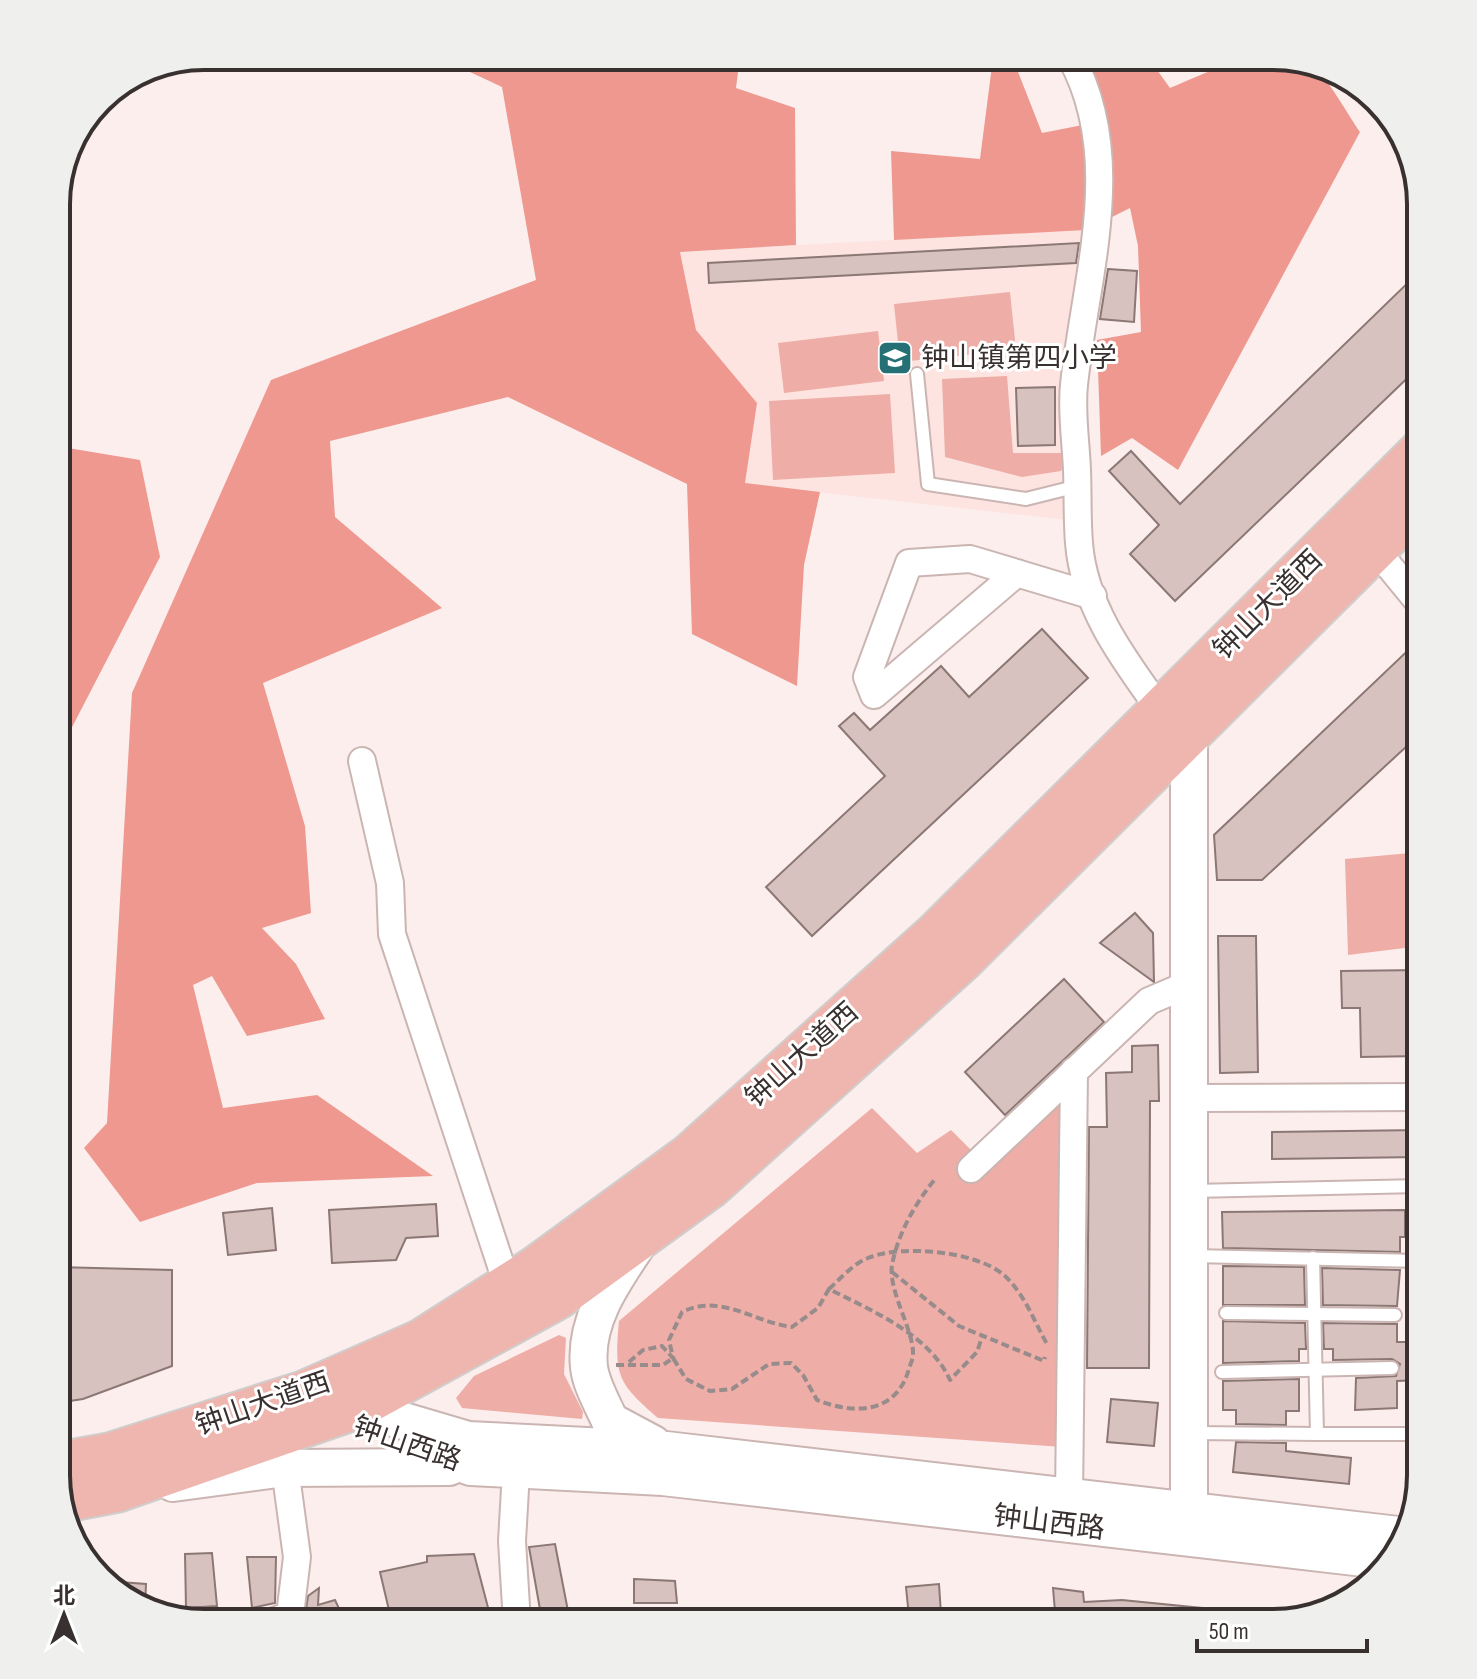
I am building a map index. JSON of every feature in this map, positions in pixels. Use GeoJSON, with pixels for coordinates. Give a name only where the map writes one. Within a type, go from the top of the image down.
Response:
{"type":"FeatureCollection","features":[{"type":"Feature","properties":{"kind":"highway","name":"钟山大道西"},"geometry":{"type":"LineString","coordinates":[[73,1498],[116,1490],[330,1405],[557,1297],[711,1185],[962,959],[1175,722],[1363,534],[1407,472]]}},
{"type":"Feature","properties":{"kind":"highway","name":"钟山大道西"},"geometry":{"type":"LineString","coordinates":[[1363,534],[1407,510]]}},
{"type":"Feature","properties":{"kind":"highway","name":"钟山大道西"},"geometry":{"type":"LineString","coordinates":[[70,1462],[330,1405],[508,1287],[689,1157],[1175,722]]}},
{"type":"Feature","properties":{"kind":"main road"},"geometry":{"type":"LineString","coordinates":[[1175,722],[1189,984],[1189,1525]]}},
{"type":"Feature","properties":{"kind":"main road"},"geometry":{"type":"LineString","coordinates":[[645,1233],[608,1288],[594,1323],[589,1368],[610,1421],[666,1450]]}},
{"type":"Feature","properties":{"kind":"main road","name":"钟山西路"},"geometry":{"type":"LineString","coordinates":[[330,1405],[471,1467],[516,1456],[666,1450],[1069,1498],[1189,1525]]}},
{"type":"Feature","properties":{"kind":"main road","name":"钟山西路"},"geometry":{"type":"LineString","coordinates":[[330,1405],[468,1440],[516,1456],[663,1477],[1189,1525],[1383,1551]]}},
{"type":"Feature","properties":{"kind":"main road"},"geometry":{"type":"LineString","coordinates":[[116,1490],[285,1468],[471,1467]]}},
{"type":"Feature","properties":{"kind":"street"},"geometry":{"type":"LineString","coordinates":[[1076,70],[1091,105],[1100,166],[1091,284],[1074,388],[1079,547],[1093,596],[1113,646],[1175,722]]}},
{"type":"Feature","properties":{"kind":"street"},"geometry":{"type":"LineString","coordinates":[[1363,534],[1407,588]]}},
{"type":"Feature","properties":{"kind":"street"},"geometry":{"type":"LineString","coordinates":[[1017,573],[874,695],[867,677],[909,563],[970,559],[1017,573],[1093,596]]}},
{"type":"Feature","properties":{"kind":"street"},"geometry":{"type":"LineString","coordinates":[[362,761],[390,883],[392,934],[508,1287]]}},
{"type":"Feature","properties":{"kind":"street"},"geometry":{"type":"LineString","coordinates":[[971,1169],[1149,1001],[1189,984]]}},
{"type":"Feature","properties":{"kind":"street"},"geometry":{"type":"LineString","coordinates":[[1069,1498],[1074,1071]]}},
{"type":"Feature","properties":{"kind":"street"},"geometry":{"type":"LineString","coordinates":[[1189,1098],[1407,1097]]}},
{"type":"Feature","properties":{"kind":"street"},"geometry":{"type":"LineString","coordinates":[[516,1456],[512,1541],[516,1609]]}},
{"type":"Feature","properties":{"kind":"street"},"geometry":{"type":"LineString","coordinates":[[285,1468],[297,1557],[291,1609]]}},
{"type":"Feature","properties":{"kind":"lane"},"geometry":{"type":"LineString","coordinates":[[917,374],[928,484],[1026,499],[1078,486]]}},
{"type":"Feature","properties":{"kind":"lane"},"geometry":{"type":"LineString","coordinates":[[1189,1191],[1407,1186]]}},
{"type":"Feature","properties":{"kind":"lane"},"geometry":{"type":"LineString","coordinates":[[1189,1256],[1407,1261]]}},
{"type":"Feature","properties":{"kind":"lane"},"geometry":{"type":"LineString","coordinates":[[1313,1258],[1317,1434]]}},
{"type":"Feature","properties":{"kind":"lane"},"geometry":{"type":"LineString","coordinates":[[1226,1313],[1395,1315]]}},
{"type":"Feature","properties":{"kind":"lane"},"geometry":{"type":"LineString","coordinates":[[1222,1372],[1392,1368]]}},
{"type":"Feature","properties":{"kind":"lane"},"geometry":{"type":"LineString","coordinates":[[1189,1433],[1407,1434]]}},
{"type":"Feature","properties":{"kind":"path"},"geometry":{"type":"LineString","coordinates":[[627,1364],[643,1350],[662,1346],[686,1379],[710,1391],[732,1389],[769,1364],[791,1363],[803,1375],[817,1400],[841,1410],[867,1409],[887,1403],[904,1383],[913,1354],[892,1272],[916,1202],[936,1178]]}},
{"type":"Feature","properties":{"kind":"path"},"geometry":{"type":"LineString","coordinates":[[673,1358],[669,1340],[682,1312],[696,1305],[726,1305],[768,1324],[792,1327],[818,1308],[829,1289],[867,1258],[924,1249],[976,1262],[1003,1273],[1023,1297],[1047,1345],[1044,1361],[959,1326],[892,1272]]}},
{"type":"Feature","properties":{"kind":"path"},"geometry":{"type":"LineString","coordinates":[[829,1289],[905,1329],[946,1371],[950,1380],[977,1352],[982,1337]]}},
{"type":"Feature","properties":{"kind":"path"},"geometry":{"type":"LineString","coordinates":[[589,1368],[627,1364],[663,1365],[673,1358]]}},
{"type":"Feature","properties":{"kind":"shaded area"},"geometry":{"type":"Polygon","coordinates":[[[466,70],[738,70],[736,88],[795,108],[796,245],[680,252],[696,330],[757,403],[745,483],[820,492],[804,565],[797,686],[692,634],[687,484],[508,397],[330,441],[335,517],[442,608],[263,683],[305,826],[311,913],[262,928],[296,964],[325,1019],[247,1036],[212,976],[193,985],[223,1108],[317,1095],[433,1176],[257,1183],[140,1222],[84,1148],[107,1123],[132,693],[271,380],[536,280],[502,87],[466,70]]]}},
{"type":"Feature","properties":{"kind":"shaded area"},"geometry":{"type":"Polygon","coordinates":[[[991,70],[1017,70],[1042,133],[1108,120],[1093,70],[1157,70],[1170,88],[1214,70],[1282,70],[1326,81],[1360,132],[1178,470],[1132,438],[1101,456],[1097,340],[1141,332],[1138,246],[1130,208],[1086,230],[894,240],[891,151],[980,159],[991,70]]]}},
{"type":"Feature","properties":{"kind":"shaded area","name":"钟山镇第四小学"},"geometry":{"type":"Polygon","coordinates":[[[1086,230],[1068,520],[745,484],[757,403],[696,330],[680,251],[1086,230]]]}},
{"type":"Feature","properties":{"kind":"shaded area"},"geometry":{"type":"Polygon","coordinates":[[[1010,292],[1016,350],[900,362],[894,304],[1010,292]]]}},
{"type":"Feature","properties":{"kind":"shaded area"},"geometry":{"type":"Polygon","coordinates":[[[878,331],[884,381],[784,393],[778,343],[878,331]]]}},
{"type":"Feature","properties":{"kind":"shaded area"},"geometry":{"type":"Polygon","coordinates":[[[1007,376],[1013,453],[1068,453],[1061,471],[1022,477],[945,457],[942,379],[1007,376]]]}},
{"type":"Feature","properties":{"kind":"shaded area"},"geometry":{"type":"Polygon","coordinates":[[[890,394],[895,473],[773,480],[769,401],[890,394]]]}},
{"type":"Feature","properties":{"kind":"shaded area"},"geometry":{"type":"Polygon","coordinates":[[[70,448],[140,460],[160,557],[70,731],[70,448]]]}},
{"type":"Feature","properties":{"kind":"shaded area"},"geometry":{"type":"Polygon","coordinates":[[[1407,853],[1407,948],[1348,955],[1345,859],[1407,853]]]}},
{"type":"Feature","properties":{"kind":"shaded area"},"geometry":{"type":"Polygon","coordinates":[[[1060,1094],[1063,1447],[658,1418],[626,1386],[618,1366],[619,1321],[872,1108],[917,1153],[951,1130],[986,1165],[1060,1094]]]}},
{"type":"Feature","properties":{"kind":"shaded area"},"geometry":{"type":"Polygon","coordinates":[[[559,1335],[566,1338],[564,1374],[583,1412],[582,1419],[462,1408],[456,1398],[474,1376],[559,1335]]]}},
{"type":"Feature","properties":{"kind":"building"},"geometry":{"type":"Polygon","coordinates":[[[1079,243],[1076,263],[709,283],[708,263],[1079,243]]]}},
{"type":"Feature","properties":{"kind":"building"},"geometry":{"type":"Polygon","coordinates":[[[1108,269],[1137,271],[1134,322],[1100,319],[1108,269]]]}},
{"type":"Feature","properties":{"kind":"building"},"geometry":{"type":"Polygon","coordinates":[[[1407,284],[1407,378],[1175,601],[1130,554],[1159,525],[1109,471],[1131,451],[1180,504],[1407,284]]]}},
{"type":"Feature","properties":{"kind":"building"},"geometry":{"type":"Polygon","coordinates":[[[1055,387],[1055,445],[1018,446],[1016,388],[1055,387]]]}},
{"type":"Feature","properties":{"kind":"building"},"geometry":{"type":"Polygon","coordinates":[[[1042,629],[1088,678],[812,936],[766,887],[885,776],[839,726],[854,713],[870,730],[941,666],[969,697],[1042,629]]]}},
{"type":"Feature","properties":{"kind":"building"},"geometry":{"type":"Polygon","coordinates":[[[1407,651],[1407,746],[1262,880],[1217,880],[1214,835],[1407,651]]]}},
{"type":"Feature","properties":{"kind":"building"},"geometry":{"type":"Polygon","coordinates":[[[1135,913],[1153,933],[1154,982],[1100,943],[1135,913]]]}},
{"type":"Feature","properties":{"kind":"building"},"geometry":{"type":"Polygon","coordinates":[[[1218,936],[1256,936],[1258,1072],[1220,1073],[1218,936]]]}},
{"type":"Feature","properties":{"kind":"building"},"geometry":{"type":"Polygon","coordinates":[[[1407,970],[1407,1056],[1361,1057],[1360,1008],[1342,1008],[1341,971],[1407,970]]]}},
{"type":"Feature","properties":{"kind":"building"},"geometry":{"type":"Polygon","coordinates":[[[1064,979],[1104,1022],[1005,1115],[965,1072],[1064,979]]]}},
{"type":"Feature","properties":{"kind":"building"},"geometry":{"type":"Polygon","coordinates":[[[1158,1045],[1159,1101],[1150,1101],[1149,1368],[1087,1368],[1089,1127],[1107,1127],[1106,1073],[1132,1072],[1132,1046],[1158,1045]]]}},
{"type":"Feature","properties":{"kind":"building"},"geometry":{"type":"Polygon","coordinates":[[[1407,1130],[1407,1157],[1272,1159],[1272,1132],[1407,1130]]]}},
{"type":"Feature","properties":{"kind":"building"},"geometry":{"type":"Polygon","coordinates":[[[436,1204],[438,1236],[406,1238],[396,1260],[332,1263],[329,1210],[436,1204]]]}},
{"type":"Feature","properties":{"kind":"building"},"geometry":{"type":"Polygon","coordinates":[[[272,1208],[276,1250],[228,1255],[223,1213],[272,1208]]]}},
{"type":"Feature","properties":{"kind":"building"},"geometry":{"type":"Polygon","coordinates":[[[1405,1210],[1405,1237],[1400,1237],[1400,1252],[1223,1248],[1222,1212],[1405,1210]]]}},
{"type":"Feature","properties":{"kind":"building"},"geometry":{"type":"Polygon","coordinates":[[[1223,1266],[1304,1267],[1305,1305],[1223,1305],[1223,1266]]]}},
{"type":"Feature","properties":{"kind":"building"},"geometry":{"type":"Polygon","coordinates":[[[70,1267],[172,1270],[172,1366],[70,1401],[70,1267]]]}},
{"type":"Feature","properties":{"kind":"building"},"geometry":{"type":"Polygon","coordinates":[[[1322,1268],[1400,1270],[1397,1306],[1323,1305],[1322,1268]]]}},
{"type":"Feature","properties":{"kind":"building"},"geometry":{"type":"Polygon","coordinates":[[[1223,1321],[1305,1323],[1306,1349],[1299,1349],[1299,1361],[1223,1363],[1223,1321]]]}},
{"type":"Feature","properties":{"kind":"building"},"geometry":{"type":"Polygon","coordinates":[[[1323,1323],[1397,1324],[1397,1342],[1407,1342],[1407,1381],[1397,1381],[1397,1408],[1355,1410],[1356,1378],[1396,1376],[1400,1364],[1392,1359],[1333,1360],[1333,1349],[1324,1349],[1323,1323]]]}},
{"type":"Feature","properties":{"kind":"building"},"geometry":{"type":"Polygon","coordinates":[[[1299,1379],[1299,1411],[1286,1411],[1286,1425],[1236,1424],[1236,1410],[1223,1410],[1223,1381],[1299,1379]]]}},
{"type":"Feature","properties":{"kind":"building"},"geometry":{"type":"Polygon","coordinates":[[[1111,1399],[1158,1403],[1154,1446],[1107,1442],[1111,1399]]]}},
{"type":"Feature","properties":{"kind":"building"},"geometry":{"type":"Polygon","coordinates":[[[1236,1442],[1286,1443],[1286,1451],[1351,1458],[1349,1484],[1233,1472],[1236,1442]]]}},
{"type":"Feature","properties":{"kind":"building"},"geometry":{"type":"Polygon","coordinates":[[[555,1544],[568,1609],[540,1609],[529,1547],[555,1544]]]}},
{"type":"Feature","properties":{"kind":"building"},"geometry":{"type":"Polygon","coordinates":[[[212,1553],[217,1606],[186,1607],[185,1554],[212,1553]]]}},
{"type":"Feature","properties":{"kind":"building"},"geometry":{"type":"Polygon","coordinates":[[[474,1554],[488,1609],[389,1609],[380,1572],[427,1562],[427,1556],[474,1554]]]}},
{"type":"Feature","properties":{"kind":"building"},"geometry":{"type":"Polygon","coordinates":[[[247,1557],[276,1557],[275,1603],[252,1608],[247,1557]]]}},
{"type":"Feature","properties":{"kind":"building"},"geometry":{"type":"Polygon","coordinates":[[[634,1579],[675,1581],[677,1603],[634,1603],[634,1579]]]}},
{"type":"Feature","properties":{"kind":"building"},"geometry":{"type":"Polygon","coordinates":[[[124,1582],[146,1584],[146,1595],[124,1582]]]}},
{"type":"Feature","properties":{"kind":"building"},"geometry":{"type":"Polygon","coordinates":[[[939,1584],[941,1609],[908,1609],[906,1587],[939,1584]]]}},
{"type":"Feature","properties":{"kind":"building"},"geometry":{"type":"Polygon","coordinates":[[[319,1588],[318,1605],[335,1600],[339,1609],[306,1609],[308,1596],[319,1588]]]}},
{"type":"Feature","properties":{"kind":"building"},"geometry":{"type":"Polygon","coordinates":[[[1053,1588],[1083,1592],[1084,1602],[1122,1600],[1212,1609],[1055,1609],[1053,1588]]]}},
{"type":"Feature","properties":{"kind":"place","name":"钟山镇第四小学"},"geometry":{"type":"Point","coordinates":[895,358]}}]}
